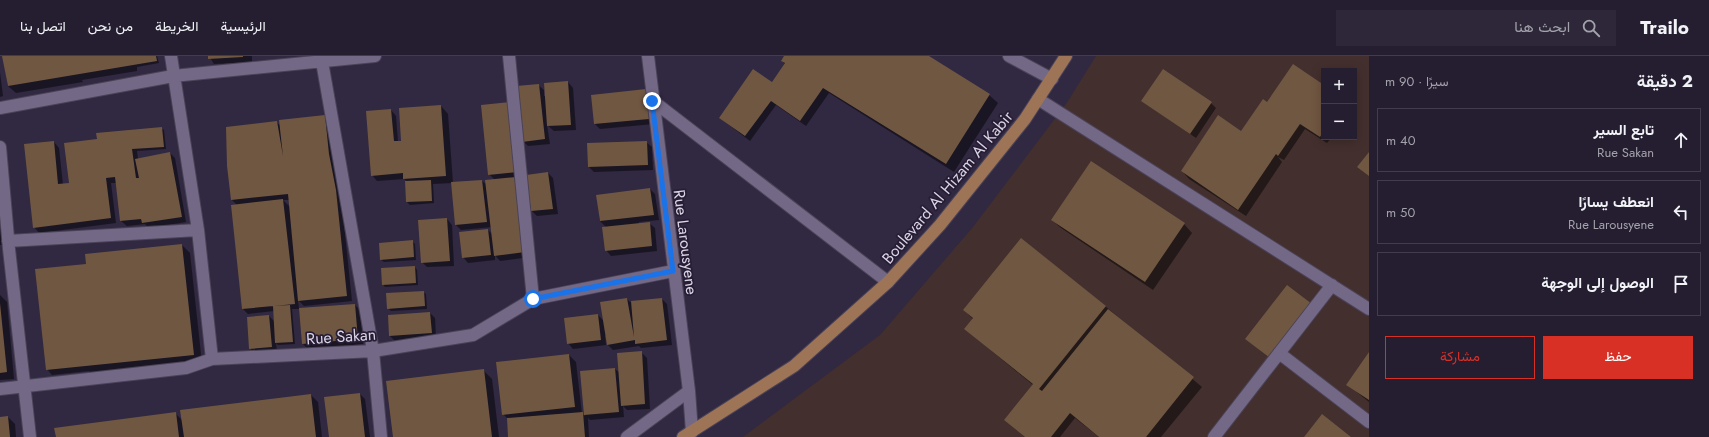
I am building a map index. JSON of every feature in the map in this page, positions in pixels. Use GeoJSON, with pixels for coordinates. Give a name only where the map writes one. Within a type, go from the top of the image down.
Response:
{"type":"FeatureCollection","features":[{"type":"Feature","properties":{"kind":"main road","name":"Boulevard Al Hizam Al Kabir"},"geometry":{"type":"LineString","coordinates":[[688,434],[794,366],[888,282],[940,225],[1025,119],[1066,56]]}},
{"type":"Feature","properties":{"kind":"street"},"geometry":{"type":"LineString","coordinates":[[171,56],[198,230],[212,359]]}},
{"type":"Feature","properties":{"kind":"street"},"geometry":{"type":"LineString","coordinates":[[0,108],[173,76],[321,58],[375,56]]}},
{"type":"Feature","properties":{"kind":"street"},"geometry":{"type":"LineString","coordinates":[[510,56],[533,299]]}},
{"type":"Feature","properties":{"kind":"street","name":"Rue Larousyene"},"geometry":{"type":"LineString","coordinates":[[648,56],[652,101],[689,391],[688,434]]}},
{"type":"Feature","properties":{"kind":"street"},"geometry":{"type":"LineString","coordinates":[[1009,56],[1052,79]]}},
{"type":"Feature","properties":{"kind":"street"},"geometry":{"type":"LineString","coordinates":[[321,58],[373,351],[381,437]]}},
{"type":"Feature","properties":{"kind":"street"},"geometry":{"type":"LineString","coordinates":[[1038,99],[1369,309]]}},
{"type":"Feature","properties":{"kind":"street"},"geometry":{"type":"LineString","coordinates":[[652,101],[888,282]]}},
{"type":"Feature","properties":{"kind":"street"},"geometry":{"type":"LineString","coordinates":[[0,147],[6,246],[26,387],[30,437]]}},
{"type":"Feature","properties":{"kind":"street"},"geometry":{"type":"LineString","coordinates":[[6,246],[198,230]]}},
{"type":"Feature","properties":{"kind":"street","name":"Rue Sakan"},"geometry":{"type":"LineString","coordinates":[[0,390],[186,368],[212,359],[373,351],[473,335],[533,299],[673,271]]}},
{"type":"Feature","properties":{"kind":"street"},"geometry":{"type":"LineString","coordinates":[[1214,437],[1332,285]]}},
{"type":"Feature","properties":{"kind":"street"},"geometry":{"type":"LineString","coordinates":[[1279,353],[1369,422]]}},
{"type":"Feature","properties":{"kind":"street"},"geometry":{"type":"LineString","coordinates":[[627,437],[689,391]]}},
{"type":"Feature","properties":{"kind":"shaded area"},"geometry":{"type":"Polygon","coordinates":[[[1096,56],[1369,56],[1369,437],[743,437],[880,335],[973,227],[1066,104],[1096,56]]]}},
{"type":"Feature","properties":{"kind":"building"},"geometry":{"type":"Polygon","coordinates":[[[2,56],[156,56],[157,61],[8,86],[2,56]]]}},
{"type":"Feature","properties":{"kind":"building"},"geometry":{"type":"Polygon","coordinates":[[[208,56],[243,56],[243,57],[208,59],[208,56]]]}},
{"type":"Feature","properties":{"kind":"building"},"geometry":{"type":"Polygon","coordinates":[[[784,56],[929,56],[990,94],[946,164],[823,88],[800,121],[771,101],[745,136],[719,118],[753,69],[772,82],[785,63],[781,61],[784,56]]]}},
{"type":"Feature","properties":{"kind":"building"},"geometry":{"type":"Polygon","coordinates":[[[1293,64],[1321,83],[1321,136],[1320,137],[1300,124],[1278,156],[1276,154],[1238,210],[1181,171],[1218,115],[1241,131],[1263,99],[1267,102],[1293,64]]]}},
{"type":"Feature","properties":{"kind":"building"},"geometry":{"type":"Polygon","coordinates":[[[1163,69],[1212,102],[1190,134],[1141,101],[1163,69]]]}},
{"type":"Feature","properties":{"kind":"building"},"geometry":{"type":"Polygon","coordinates":[[[568,81],[571,125],[547,126],[544,83],[568,81]]]}},
{"type":"Feature","properties":{"kind":"building"},"geometry":{"type":"Polygon","coordinates":[[[539,84],[545,139],[522,142],[516,86],[539,84]]]}},
{"type":"Feature","properties":{"kind":"building"},"geometry":{"type":"Polygon","coordinates":[[[646,89],[649,119],[594,124],[591,95],[646,89]]]}},
{"type":"Feature","properties":{"kind":"building"},"geometry":{"type":"Polygon","coordinates":[[[510,102],[517,172],[488,175],[481,105],[510,102]]]}},
{"type":"Feature","properties":{"kind":"building"},"geometry":{"type":"Polygon","coordinates":[[[441,105],[446,176],[403,179],[403,173],[371,176],[366,111],[391,109],[394,141],[401,141],[399,108],[441,105]]]}},
{"type":"Feature","properties":{"kind":"building"},"geometry":{"type":"Polygon","coordinates":[[[325,115],[329,154],[336,190],[347,296],[298,301],[288,194],[231,200],[227,166],[226,127],[277,121],[283,156],[279,120],[325,115]]]}},
{"type":"Feature","properties":{"kind":"building"},"geometry":{"type":"Polygon","coordinates":[[[162,127],[164,147],[132,149],[136,178],[139,178],[135,159],[170,152],[182,217],[142,223],[141,219],[120,221],[115,177],[106,178],[111,218],[33,228],[24,144],[54,141],[58,184],[69,183],[64,143],[97,139],[96,133],[162,127]]]}},
{"type":"Feature","properties":{"kind":"building"},"geometry":{"type":"Polygon","coordinates":[[[647,141],[648,165],[588,167],[587,143],[647,141]]]}},
{"type":"Feature","properties":{"kind":"building"},"geometry":{"type":"Polygon","coordinates":[[[1369,152],[1369,176],[1357,167],[1369,152]]]}},
{"type":"Feature","properties":{"kind":"building"},"geometry":{"type":"Polygon","coordinates":[[[1091,161],[1185,223],[1145,282],[1051,220],[1091,161]]]}},
{"type":"Feature","properties":{"kind":"building"},"geometry":{"type":"Polygon","coordinates":[[[548,172],[553,209],[531,211],[526,175],[548,172]]]}},
{"type":"Feature","properties":{"kind":"building"},"geometry":{"type":"Polygon","coordinates":[[[516,177],[525,252],[494,256],[485,180],[516,177]]]}},
{"type":"Feature","properties":{"kind":"building"},"geometry":{"type":"Polygon","coordinates":[[[431,180],[432,201],[406,202],[405,181],[431,180]]]}},
{"type":"Feature","properties":{"kind":"building"},"geometry":{"type":"Polygon","coordinates":[[[482,180],[487,222],[455,225],[451,182],[482,180]]]}},
{"type":"Feature","properties":{"kind":"building"},"geometry":{"type":"Polygon","coordinates":[[[650,188],[654,215],[600,221],[596,195],[650,188]]]}},
{"type":"Feature","properties":{"kind":"building"},"geometry":{"type":"Polygon","coordinates":[[[283,199],[295,304],[242,309],[231,205],[283,199]]]}},
{"type":"Feature","properties":{"kind":"building"},"geometry":{"type":"Polygon","coordinates":[[[447,218],[450,261],[421,263],[418,220],[447,218]]]}},
{"type":"Feature","properties":{"kind":"building"},"geometry":{"type":"Polygon","coordinates":[[[650,222],[652,246],[605,251],[602,227],[650,222]]]}},
{"type":"Feature","properties":{"kind":"building"},"geometry":{"type":"Polygon","coordinates":[[[488,229],[491,255],[462,258],[459,232],[488,229]]]}},
{"type":"Feature","properties":{"kind":"building"},"geometry":{"type":"Polygon","coordinates":[[[1021,238],[1106,306],[1039,389],[1042,391],[1108,309],[1194,377],[1146,437],[1099,437],[1070,413],[1051,437],[1025,437],[1004,420],[1033,384],[964,329],[973,318],[963,310],[1021,238]]]}},
{"type":"Feature","properties":{"kind":"building"},"geometry":{"type":"Polygon","coordinates":[[[413,240],[414,257],[380,260],[379,243],[413,240]]]}},
{"type":"Feature","properties":{"kind":"building"},"geometry":{"type":"Polygon","coordinates":[[[182,244],[194,355],[46,370],[35,269],[86,264],[85,254],[182,244]]]}},
{"type":"Feature","properties":{"kind":"building"},"geometry":{"type":"Polygon","coordinates":[[[415,266],[416,283],[382,285],[381,268],[415,266]]]}},
{"type":"Feature","properties":{"kind":"building"},"geometry":{"type":"Polygon","coordinates":[[[1287,285],[1312,304],[1270,358],[1245,339],[1287,285]]]}},
{"type":"Feature","properties":{"kind":"building"},"geometry":{"type":"Polygon","coordinates":[[[424,291],[425,306],[387,309],[386,293],[424,291]]]}},
{"type":"Feature","properties":{"kind":"building"},"geometry":{"type":"Polygon","coordinates":[[[627,298],[634,337],[631,301],[662,298],[667,340],[635,344],[635,340],[607,345],[600,302],[627,298]]]}},
{"type":"Feature","properties":{"kind":"building"},"geometry":{"type":"Polygon","coordinates":[[[0,303],[7,372],[0,373],[0,303]]]}},
{"type":"Feature","properties":{"kind":"building"},"geometry":{"type":"Polygon","coordinates":[[[355,304],[358,339],[302,344],[299,308],[355,304]]]}},
{"type":"Feature","properties":{"kind":"building"},"geometry":{"type":"Polygon","coordinates":[[[290,305],[293,342],[275,343],[273,306],[290,305]]]}},
{"type":"Feature","properties":{"kind":"building"},"geometry":{"type":"Polygon","coordinates":[[[430,312],[432,333],[389,336],[388,315],[430,312]]]}},
{"type":"Feature","properties":{"kind":"building"},"geometry":{"type":"Polygon","coordinates":[[[598,314],[601,340],[567,344],[564,318],[598,314]]]}},
{"type":"Feature","properties":{"kind":"building"},"geometry":{"type":"Polygon","coordinates":[[[269,315],[272,347],[249,349],[247,317],[269,315]]]}},
{"type":"Feature","properties":{"kind":"building"},"geometry":{"type":"Polygon","coordinates":[[[642,351],[645,404],[621,406],[617,353],[642,351]]]}},
{"type":"Feature","properties":{"kind":"building"},"geometry":{"type":"Polygon","coordinates":[[[1369,352],[1369,400],[1346,385],[1369,352]]]}},
{"type":"Feature","properties":{"kind":"building"},"geometry":{"type":"Polygon","coordinates":[[[569,354],[575,407],[502,415],[496,362],[569,354]]]}},
{"type":"Feature","properties":{"kind":"building"},"geometry":{"type":"Polygon","coordinates":[[[615,368],[619,412],[584,415],[580,371],[615,368]]]}},
{"type":"Feature","properties":{"kind":"building"},"geometry":{"type":"Polygon","coordinates":[[[484,369],[492,437],[393,437],[386,381],[484,369]]]}},
{"type":"Feature","properties":{"kind":"building"},"geometry":{"type":"Polygon","coordinates":[[[360,393],[365,437],[329,437],[324,397],[360,393]]]}},
{"type":"Feature","properties":{"kind":"building"},"geometry":{"type":"Polygon","coordinates":[[[311,394],[316,437],[184,437],[180,410],[311,394]]]}},
{"type":"Feature","properties":{"kind":"building"},"geometry":{"type":"Polygon","coordinates":[[[176,412],[179,437],[56,437],[54,428],[176,412]]]}},
{"type":"Feature","properties":{"kind":"building"},"geometry":{"type":"Polygon","coordinates":[[[583,412],[585,437],[508,437],[507,418],[583,412]]]}},
{"type":"Feature","properties":{"kind":"building"},"geometry":{"type":"Polygon","coordinates":[[[1322,414],[1351,437],[1304,437],[1322,414]]]}},
{"type":"Feature","properties":{"kind":"building"},"geometry":{"type":"Polygon","coordinates":[[[8,416],[10,437],[0,437],[0,417],[8,416]]]}},
{"type":"Feature","properties":{"kind":"route"},"geometry":{"type":"LineString","coordinates":[[533,299],[673,271],[652,101]]}}]}
